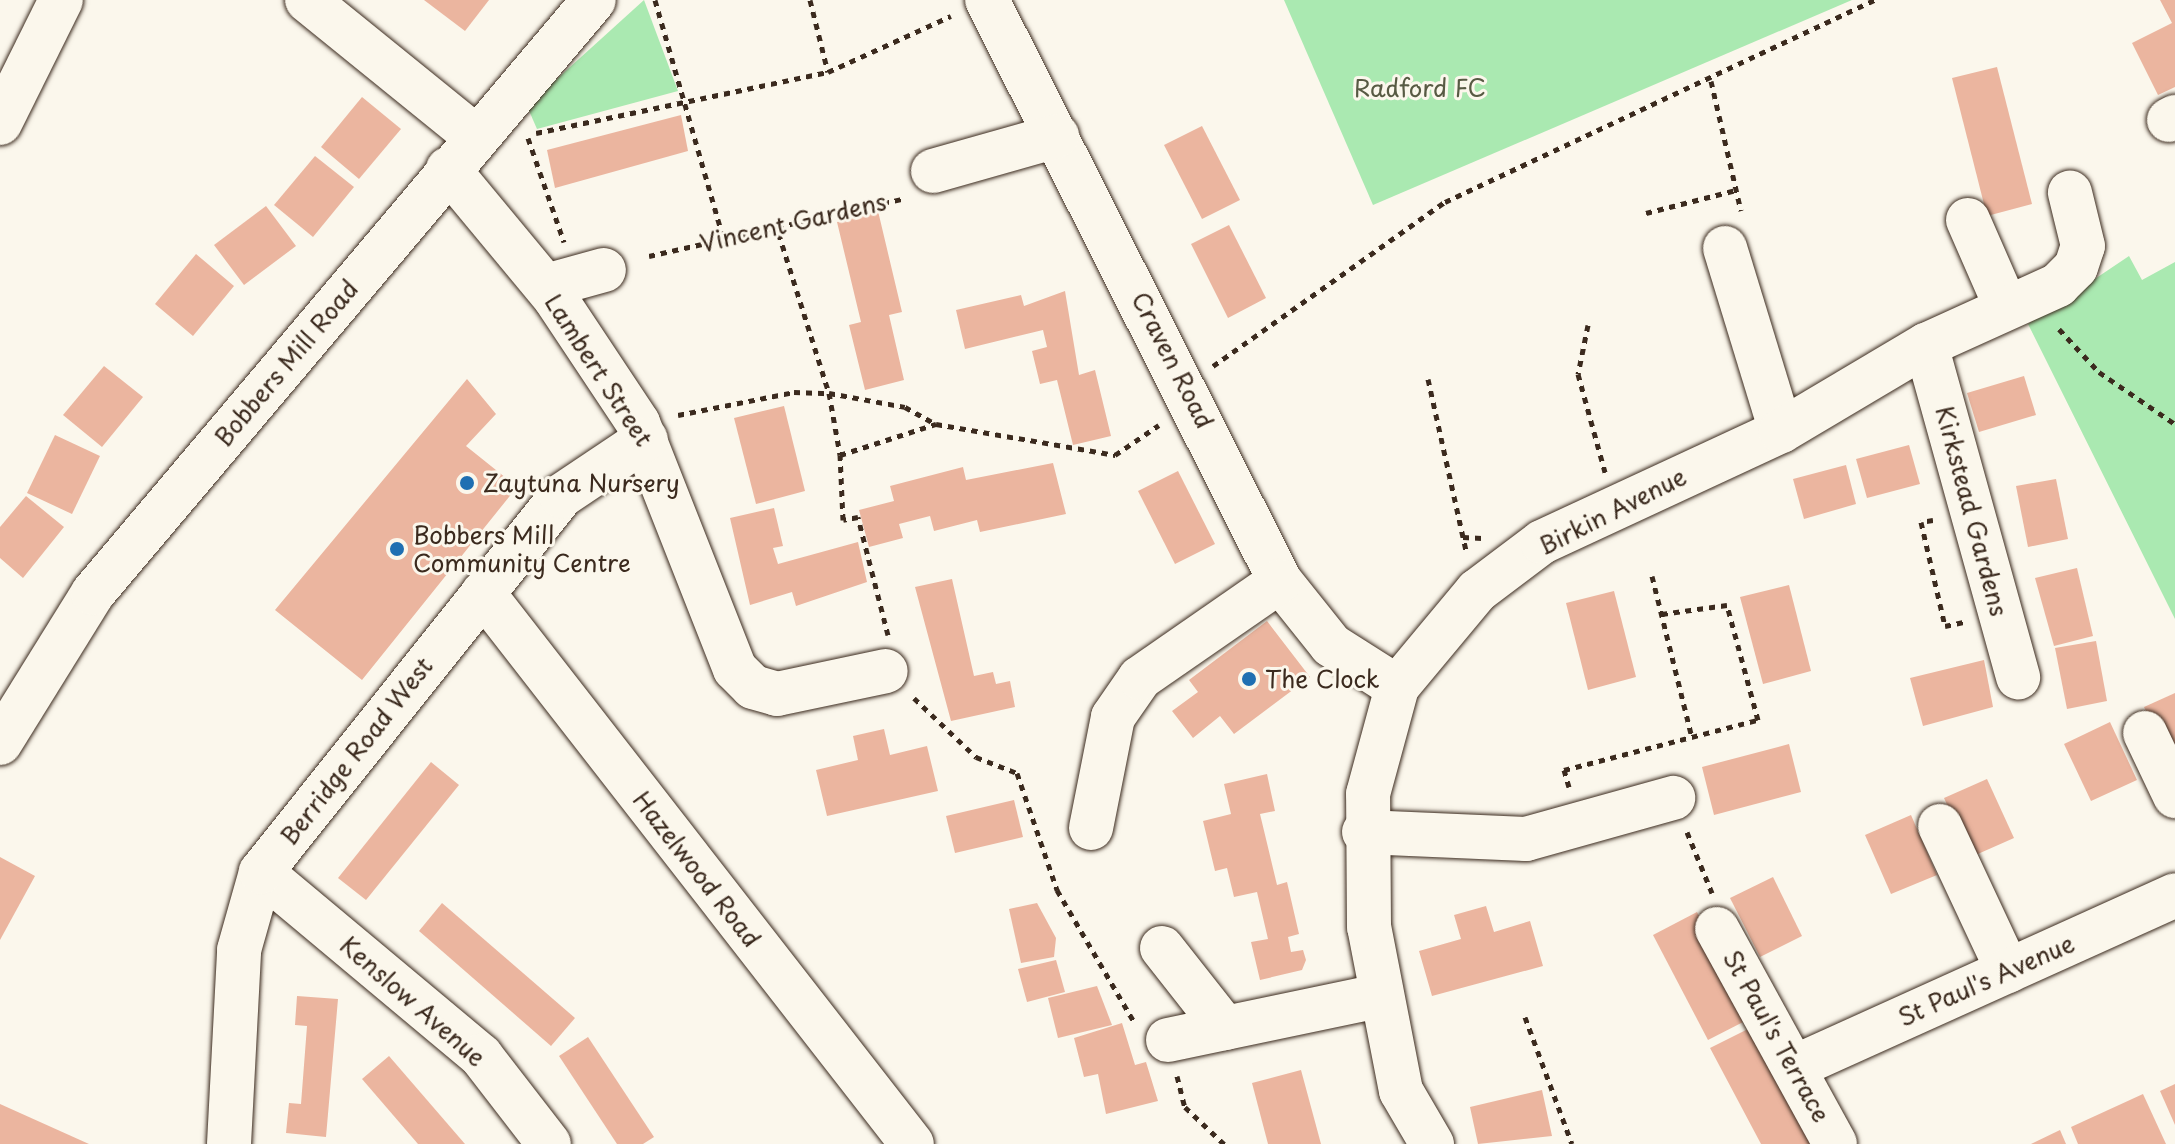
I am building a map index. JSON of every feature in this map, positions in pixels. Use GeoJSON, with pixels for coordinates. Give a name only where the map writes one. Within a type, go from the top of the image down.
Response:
{"type":"FeatureCollection","features":[{"type":"Feature","properties":{"kind":"street"},"geometry":{"type":"LineString","coordinates":[[0,123],[61,0]]}},
{"type":"Feature","properties":{"kind":"street","name":"Lambert Street"},"geometry":{"type":"LineString","coordinates":[[307,0],[461,153],[575,278],[642,431],[708,615],[735,669],[753,687],[777,694],[894,671]]}},
{"type":"Feature","properties":{"kind":"street","name":"Bobbers Mill Road"},"geometry":{"type":"LineString","coordinates":[[0,743],[93,593],[512,92],[594,0]]}},
{"type":"Feature","properties":{"kind":"street","name":"Craven Road"},"geometry":{"type":"LineString","coordinates":[[972,6],[1057,136],[1191,392],[1280,581],[1331,645],[1397,687]]}},
{"type":"Feature","properties":{"kind":"street"},"geometry":{"type":"LineString","coordinates":[[928,182],[1057,136]]}},
{"type":"Feature","properties":{"kind":"street","name":"Birkin Avenue"},"geometry":{"type":"LineString","coordinates":[[1432,1144],[1401,1091],[1378,996],[1364,832],[1378,743],[1397,687],[1477,591],[1542,542],[1613,505],[1781,431],[1926,345],[2017,302],[2076,267],[2083,246],[2070,193]]}},
{"type":"Feature","properties":{"kind":"street"},"geometry":{"type":"LineString","coordinates":[[1968,220],[2017,302]]}},
{"type":"Feature","properties":{"kind":"street"},"geometry":{"type":"LineString","coordinates":[[1725,248],[1781,431]]}},
{"type":"Feature","properties":{"kind":"street","name":"Kirkstead Gardens"},"geometry":{"type":"LineString","coordinates":[[1926,345],[2018,677]]}},
{"type":"Feature","properties":{"kind":"street","name":"Berridge Road West"},"geometry":{"type":"LineString","coordinates":[[229,1144],[239,950],[261,872],[561,496],[642,431]]}},
{"type":"Feature","properties":{"kind":"street"},"geometry":{"type":"LineString","coordinates":[[1091,828],[1113,717],[1140,678],[1280,581]]}},
{"type":"Feature","properties":{"kind":"street","name":"Hazelwood Road"},"geometry":{"type":"LineString","coordinates":[[483,593],[912,1144]]}},
{"type":"Feature","properties":{"kind":"street"},"geometry":{"type":"LineString","coordinates":[[2145,733],[2175,796]]}},
{"type":"Feature","properties":{"kind":"street"},"geometry":{"type":"LineString","coordinates":[[1364,832],[1526,839],[1673,798]]}},
{"type":"Feature","properties":{"kind":"street"},"geometry":{"type":"LineString","coordinates":[[1940,826],[2008,971]]}},
{"type":"Feature","properties":{"kind":"street","name":"Kenslow Avenue"},"geometry":{"type":"LineString","coordinates":[[261,872],[481,1056],[549,1144]]}},
{"type":"Feature","properties":{"kind":"street","name":"St Paul's Avenue"},"geometry":{"type":"LineString","coordinates":[[1797,1066],[2175,895]]}},
{"type":"Feature","properties":{"kind":"street","name":"St Paul's Terrace"},"geometry":{"type":"LineString","coordinates":[[1717,929],[1797,1066],[1835,1144]]}},
{"type":"Feature","properties":{"kind":"street"},"geometry":{"type":"LineString","coordinates":[[1162,948],[1225,1028]]}},
{"type":"Feature","properties":{"kind":"street"},"geometry":{"type":"LineString","coordinates":[[1168,1040],[1378,996]]}},
{"type":"Feature","properties":{"kind":"path"},"geometry":{"type":"LineString","coordinates":[[655,0],[689,104],[723,237]]}},
{"type":"Feature","properties":{"kind":"path"},"geometry":{"type":"LineString","coordinates":[[810,0],[828,72]]}},
{"type":"Feature","properties":{"kind":"path"},"geometry":{"type":"LineString","coordinates":[[642,431],[794,392],[829,393],[905,407],[936,424],[1115,455],[1191,392],[1445,202],[1711,81],[1875,0]]}},
{"type":"Feature","properties":{"kind":"path"},"geometry":{"type":"LineString","coordinates":[[527,135],[689,104],[828,72],[972,6]]}},
{"type":"Feature","properties":{"kind":"path"},"geometry":{"type":"LineString","coordinates":[[1711,81],[1747,239],[1725,248]]}},
{"type":"Feature","properties":{"kind":"path"},"geometry":{"type":"LineString","coordinates":[[512,92],[575,278]]}},
{"type":"Feature","properties":{"kind":"path","name":"Vincent Gardens"},"geometry":{"type":"LineString","coordinates":[[649,256],[928,182]]}},
{"type":"Feature","properties":{"kind":"path"},"geometry":{"type":"LineString","coordinates":[[1646,213],[1736,190]]}},
{"type":"Feature","properties":{"kind":"path"},"geometry":{"type":"LineString","coordinates":[[775,222],[829,393],[840,455],[843,520],[858,517],[894,671],[976,757],[1017,773],[1057,890],[1134,1023],[1168,1040],[1185,1107],[1224,1144]]}},
{"type":"Feature","properties":{"kind":"path"},"geometry":{"type":"LineString","coordinates":[[2017,302],[2099,372],[2175,424]]}},
{"type":"Feature","properties":{"kind":"path"},"geometry":{"type":"LineString","coordinates":[[1588,325],[1578,374],[1613,505]]}},
{"type":"Feature","properties":{"kind":"path"},"geometry":{"type":"LineString","coordinates":[[1428,379],[1477,591]]}},
{"type":"Feature","properties":{"kind":"path"},"geometry":{"type":"LineString","coordinates":[[840,455],[936,424]]}},
{"type":"Feature","properties":{"kind":"path"},"geometry":{"type":"LineString","coordinates":[[1652,576],[1692,738]]}},
{"type":"Feature","properties":{"kind":"path"},"geometry":{"type":"LineString","coordinates":[[1578,824],[1564,770],[1758,720],[1727,605],[1662,614]]}},
{"type":"Feature","properties":{"kind":"path"},"geometry":{"type":"LineString","coordinates":[[1673,798],[1711,883],[1717,929]]}},
{"type":"Feature","properties":{"kind":"path"},"geometry":{"type":"LineString","coordinates":[[1525,1017],[1572,1144]]}},
{"type":"Feature","properties":{"kind":"green space"},"geometry":{"type":"Polygon","coordinates":[[[644,0],[678,91],[537,129],[527,106],[644,0]]]}},
{"type":"Feature","properties":{"kind":"green space","name":"Radford FC"},"geometry":{"type":"Polygon","coordinates":[[[1284,0],[1852,0],[1373,205],[1284,0]]]}},
{"type":"Feature","properties":{"kind":"green space"},"geometry":{"type":"Polygon","coordinates":[[[2129,256],[2142,280],[2175,262],[2175,619],[2028,324],[2129,256]]]}},
{"type":"Feature","properties":{"kind":"building"},"geometry":{"type":"Polygon","coordinates":[[[424,0],[489,0],[465,31],[424,0]]]}},
{"type":"Feature","properties":{"kind":"building"},"geometry":{"type":"Polygon","coordinates":[[[2160,0],[2175,0],[2175,87],[2158,95],[2132,43],[2172,23],[2160,0]]]}},
{"type":"Feature","properties":{"kind":"building"},"geometry":{"type":"Polygon","coordinates":[[[1997,67],[2032,204],[1987,216],[1952,78],[1997,67]]]}},
{"type":"Feature","properties":{"kind":"building"},"geometry":{"type":"Polygon","coordinates":[[[362,97],[401,129],[359,179],[321,147],[362,97]]]}},
{"type":"Feature","properties":{"kind":"building"},"geometry":{"type":"Polygon","coordinates":[[[681,115],[688,151],[555,188],[547,150],[681,115]]]}},
{"type":"Feature","properties":{"kind":"building"},"geometry":{"type":"Polygon","coordinates":[[[1202,126],[1240,200],[1202,219],[1164,145],[1202,126]]]}},
{"type":"Feature","properties":{"kind":"building"},"geometry":{"type":"Polygon","coordinates":[[[315,156],[354,187],[313,237],[274,205],[315,156]]]}},
{"type":"Feature","properties":{"kind":"building"},"geometry":{"type":"Polygon","coordinates":[[[266,206],[296,246],[244,285],[214,245],[266,206]]]}},
{"type":"Feature","properties":{"kind":"building"},"geometry":{"type":"Polygon","coordinates":[[[878,211],[902,312],[889,315],[904,380],[865,390],[849,325],[861,322],[837,222],[878,211]]]}},
{"type":"Feature","properties":{"kind":"building"},"geometry":{"type":"Polygon","coordinates":[[[1229,225],[1266,298],[1228,318],[1191,244],[1229,225]]]}},
{"type":"Feature","properties":{"kind":"building"},"geometry":{"type":"Polygon","coordinates":[[[196,254],[234,286],[193,336],[155,304],[196,254]]]}},
{"type":"Feature","properties":{"kind":"building"},"geometry":{"type":"Polygon","coordinates":[[[1065,291],[1079,375],[1095,370],[1111,436],[1073,445],[1057,380],[1040,384],[1032,351],[1047,347],[1043,330],[965,349],[956,310],[1021,295],[1024,306],[1065,291]]]}},
{"type":"Feature","properties":{"kind":"building"},"geometry":{"type":"Polygon","coordinates":[[[104,366],[143,397],[102,447],[63,415],[104,366]]]}},
{"type":"Feature","properties":{"kind":"building"},"geometry":{"type":"Polygon","coordinates":[[[2024,376],[2036,415],[1979,432],[1967,393],[2024,376]]]}},
{"type":"Feature","properties":{"kind":"building","name":"Bobbers Mill Community Centre"},"geometry":{"type":"Polygon","coordinates":[[[467,379],[496,414],[466,446],[517,487],[362,680],[275,610],[467,379]]]}},
{"type":"Feature","properties":{"kind":"building"},"geometry":{"type":"Polygon","coordinates":[[[784,406],[805,491],[756,504],[734,418],[784,406]]]}},
{"type":"Feature","properties":{"kind":"building"},"geometry":{"type":"Polygon","coordinates":[[[55,435],[100,456],[72,514],[27,493],[55,435]]]}},
{"type":"Feature","properties":{"kind":"building"},"geometry":{"type":"Polygon","coordinates":[[[1909,445],[1920,484],[1867,498],[1856,459],[1909,445]]]}},
{"type":"Feature","properties":{"kind":"building"},"geometry":{"type":"Polygon","coordinates":[[[1053,463],[1066,514],[980,532],[977,520],[934,531],[930,516],[899,524],[903,538],[869,547],[859,510],[894,501],[890,486],[963,467],[966,480],[1053,463]]]}},
{"type":"Feature","properties":{"kind":"building"},"geometry":{"type":"Polygon","coordinates":[[[1846,465],[1856,504],[1804,519],[1793,479],[1846,465]]]}},
{"type":"Feature","properties":{"kind":"building"},"geometry":{"type":"Polygon","coordinates":[[[1178,471],[1215,544],[1175,564],[1138,491],[1178,471]]]}},
{"type":"Feature","properties":{"kind":"building"},"geometry":{"type":"Polygon","coordinates":[[[2056,479],[2068,539],[2028,547],[2016,486],[2056,479]]]}},
{"type":"Feature","properties":{"kind":"building"},"geometry":{"type":"Polygon","coordinates":[[[26,496],[64,527],[23,578],[0,558],[0,527],[26,496]]]}},
{"type":"Feature","properties":{"kind":"building"},"geometry":{"type":"Polygon","coordinates":[[[774,508],[783,546],[773,548],[778,564],[858,542],[867,582],[796,606],[792,592],[750,605],[730,518],[774,508]]]}},
{"type":"Feature","properties":{"kind":"building"},"geometry":{"type":"Polygon","coordinates":[[[2077,568],[2093,636],[2054,646],[2035,578],[2077,568]]]}},
{"type":"Feature","properties":{"kind":"building"},"geometry":{"type":"Polygon","coordinates":[[[952,579],[974,676],[993,672],[996,684],[1010,681],[1015,707],[951,721],[915,587],[952,579]]]}},
{"type":"Feature","properties":{"kind":"building"},"geometry":{"type":"Polygon","coordinates":[[[1789,585],[1811,671],[1763,684],[1740,597],[1789,585]]]}},
{"type":"Feature","properties":{"kind":"building"},"geometry":{"type":"Polygon","coordinates":[[[1614,591],[1636,677],[1588,690],[1566,603],[1614,591]]]}},
{"type":"Feature","properties":{"kind":"building","name":"The Clock"},"geometry":{"type":"Polygon","coordinates":[[[1267,621],[1310,677],[1234,734],[1220,716],[1193,738],[1172,711],[1198,692],[1189,680],[1267,621]]]}},
{"type":"Feature","properties":{"kind":"building"},"geometry":{"type":"Polygon","coordinates":[[[2096,641],[2107,701],[2067,709],[2055,648],[2096,641]]]}},
{"type":"Feature","properties":{"kind":"building"},"geometry":{"type":"Polygon","coordinates":[[[1984,660],[1993,707],[1923,726],[1910,678],[1984,660]]]}},
{"type":"Feature","properties":{"kind":"building"},"geometry":{"type":"Polygon","coordinates":[[[2175,693],[2175,762],[2170,764],[2144,707],[2175,693]]]}},
{"type":"Feature","properties":{"kind":"building"},"geometry":{"type":"Polygon","coordinates":[[[2110,722],[2137,780],[2091,801],[2064,744],[2110,722]]]}},
{"type":"Feature","properties":{"kind":"building"},"geometry":{"type":"Polygon","coordinates":[[[884,729],[890,755],[927,746],[938,791],[827,816],[816,770],[858,760],[853,736],[884,729]]]}},
{"type":"Feature","properties":{"kind":"building"},"geometry":{"type":"Polygon","coordinates":[[[1789,744],[1801,792],[1714,815],[1702,767],[1789,744]]]}},
{"type":"Feature","properties":{"kind":"building"},"geometry":{"type":"Polygon","coordinates":[[[431,762],[459,785],[366,900],[338,878],[431,762]]]}},
{"type":"Feature","properties":{"kind":"building"},"geometry":{"type":"Polygon","coordinates":[[[1267,774],[1275,811],[1260,814],[1277,885],[1287,882],[1299,934],[1288,937],[1291,952],[1303,950],[1306,960],[1302,970],[1260,980],[1251,942],[1268,939],[1257,892],[1234,897],[1227,868],[1215,871],[1203,821],[1231,814],[1224,784],[1267,774]]]}},
{"type":"Feature","properties":{"kind":"building"},"geometry":{"type":"Polygon","coordinates":[[[1987,779],[2014,838],[1971,857],[1944,798],[1987,779]]]}},
{"type":"Feature","properties":{"kind":"building"},"geometry":{"type":"Polygon","coordinates":[[[1014,800],[1023,837],[955,853],[946,816],[1014,800]]]}},
{"type":"Feature","properties":{"kind":"building"},"geometry":{"type":"Polygon","coordinates":[[[1911,815],[1937,875],[1891,894],[1865,835],[1911,815]]]}},
{"type":"Feature","properties":{"kind":"building"},"geometry":{"type":"Polygon","coordinates":[[[0,857],[35,876],[0,940],[0,857]]]}},
{"type":"Feature","properties":{"kind":"building"},"geometry":{"type":"Polygon","coordinates":[[[1773,877],[1802,936],[1760,957],[1730,898],[1773,877]]]}},
{"type":"Feature","properties":{"kind":"building"},"geometry":{"type":"Polygon","coordinates":[[[442,903],[575,1018],[551,1046],[419,931],[442,903]]]}},
{"type":"Feature","properties":{"kind":"building"},"geometry":{"type":"Polygon","coordinates":[[[1037,903],[1056,938],[1054,957],[1021,963],[1009,909],[1037,903]]]}},
{"type":"Feature","properties":{"kind":"building"},"geometry":{"type":"Polygon","coordinates":[[[1486,906],[1494,932],[1530,921],[1543,966],[1432,996],[1419,951],[1461,939],[1454,915],[1486,906]]]}},
{"type":"Feature","properties":{"kind":"building"},"geometry":{"type":"Polygon","coordinates":[[[1697,912],[1751,1018],[1708,1040],[1653,935],[1697,912]]]}},
{"type":"Feature","properties":{"kind":"building"},"geometry":{"type":"Polygon","coordinates":[[[1056,960],[1065,992],[1027,1002],[1018,969],[1056,960]]]}},
{"type":"Feature","properties":{"kind":"building"},"geometry":{"type":"Polygon","coordinates":[[[1097,986],[1112,1025],[1058,1038],[1048,998],[1097,986]]]}},
{"type":"Feature","properties":{"kind":"building"},"geometry":{"type":"Polygon","coordinates":[[[297,996],[338,999],[326,1137],[286,1133],[289,1103],[301,1104],[307,1026],[295,1025],[297,996]]]}},
{"type":"Feature","properties":{"kind":"building"},"geometry":{"type":"Polygon","coordinates":[[[1122,1023],[1135,1065],[1146,1062],[1158,1101],[1106,1114],[1098,1074],[1084,1077],[1074,1038],[1122,1023]]]}},
{"type":"Feature","properties":{"kind":"building"},"geometry":{"type":"Polygon","coordinates":[[[1754,1026],[1815,1144],[1761,1144],[1710,1048],[1754,1026]]]}},
{"type":"Feature","properties":{"kind":"building"},"geometry":{"type":"Polygon","coordinates":[[[588,1037],[654,1137],[643,1144],[617,1144],[559,1056],[588,1037]]]}},
{"type":"Feature","properties":{"kind":"building"},"geometry":{"type":"Polygon","coordinates":[[[389,1056],[465,1144],[418,1144],[362,1079],[389,1056]]]}},
{"type":"Feature","properties":{"kind":"building"},"geometry":{"type":"Polygon","coordinates":[[[1301,1070],[1321,1144],[1268,1144],[1252,1083],[1301,1070]]]}},
{"type":"Feature","properties":{"kind":"building"},"geometry":{"type":"Polygon","coordinates":[[[2175,1084],[2175,1125],[2160,1091],[2175,1084]]]}},
{"type":"Feature","properties":{"kind":"building"},"geometry":{"type":"Polygon","coordinates":[[[1542,1090],[1552,1136],[1478,1144],[1470,1107],[1542,1090]]]}},
{"type":"Feature","properties":{"kind":"building"},"geometry":{"type":"Polygon","coordinates":[[[2143,1094],[2166,1144],[2078,1144],[2071,1127],[2143,1094]]]}},
{"type":"Feature","properties":{"kind":"building"},"geometry":{"type":"Polygon","coordinates":[[[0,1104],[89,1144],[0,1144],[0,1104]]]}},
{"type":"Feature","properties":{"kind":"building"},"geometry":{"type":"Polygon","coordinates":[[[2060,1130],[2066,1144],[2031,1144],[2060,1130]]]}},
{"type":"Feature","properties":{"kind":"place","name":"Zaytuna Nursery"},"geometry":{"type":"Point","coordinates":[467,483]}},
{"type":"Feature","properties":{"kind":"place","name":"Bobbers Mill Community Centre"},"geometry":{"type":"Point","coordinates":[397,549]}},
{"type":"Feature","properties":{"kind":"place","name":"The Clock"},"geometry":{"type":"Point","coordinates":[1249,679]}}]}
